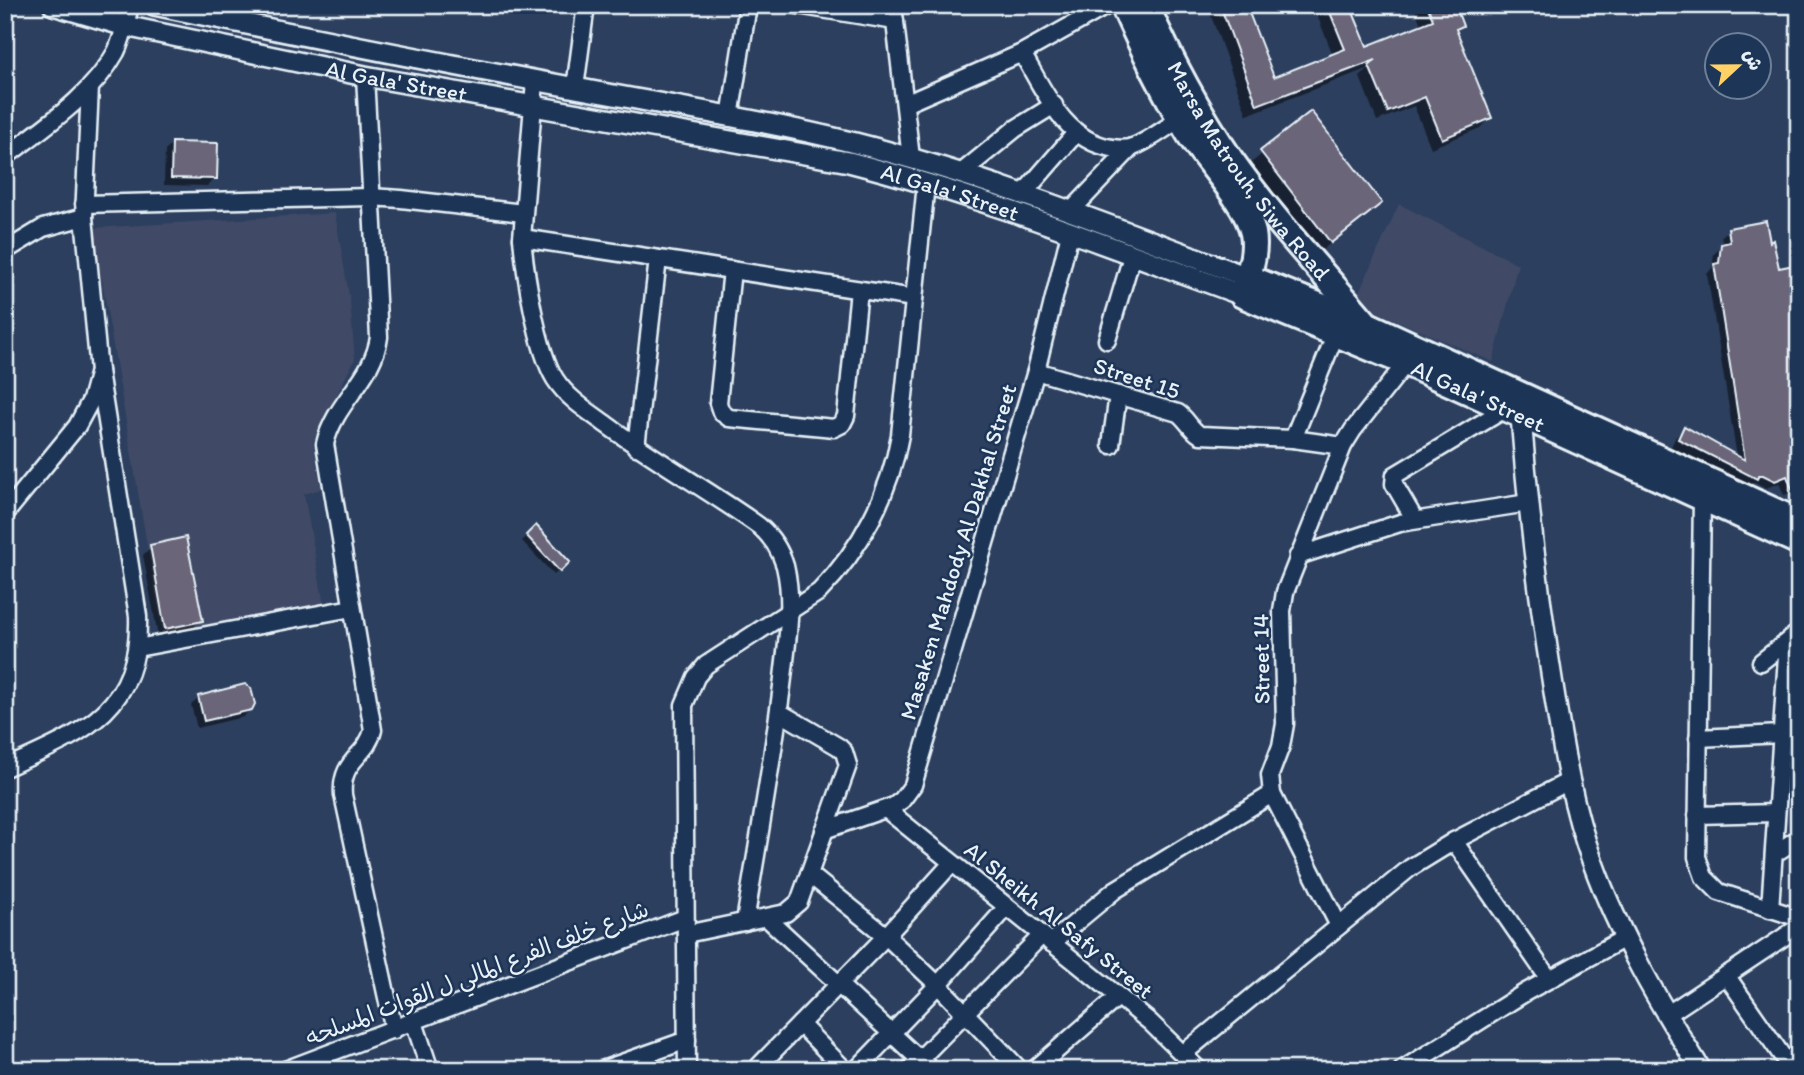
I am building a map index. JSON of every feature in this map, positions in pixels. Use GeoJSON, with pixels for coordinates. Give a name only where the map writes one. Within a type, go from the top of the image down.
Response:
{"type":"FeatureCollection","features":[{"type":"Feature","properties":{"kind":"main road","name":"Marsa Matrouh, Siwa Road"},"geometry":{"type":"LineString","coordinates":[[1124,5],[1158,80],[1180,120],[1247,217],[1255,254],[1244,286]]}},
{"type":"Feature","properties":{"kind":"main road","name":"Marsa Matrouh, Siwa Road"},"geometry":{"type":"LineString","coordinates":[[1146,5],[1182,80],[1232,160],[1254,191],[1366,324]]}},
{"type":"Feature","properties":{"kind":"main road","name":"Al Gala' Street"},"geometry":{"type":"LineString","coordinates":[[1244,286],[1366,324],[1799,522]]}},
{"type":"Feature","properties":{"kind":"main road","name":"Al Gala' Street"},"geometry":{"type":"LineString","coordinates":[[1244,286],[1336,333],[1799,541]]}},
{"type":"Feature","properties":{"kind":"street","name":"Al Gala' Street"},"geometry":{"type":"LineString","coordinates":[[53,5],[125,26],[365,76],[823,156],[926,184],[1132,256],[1244,286]]}},
{"type":"Feature","properties":{"kind":"street"},"geometry":{"type":"LineString","coordinates":[[5,157],[70,107],[90,87],[117,51],[130,5]]}},
{"type":"Feature","properties":{"kind":"street","name":"Al Gala' Street"},"geometry":{"type":"LineString","coordinates":[[154,5],[370,50],[730,117],[828,137],[911,158],[1071,211],[1244,286]]}},
{"type":"Feature","properties":{"kind":"street"},"geometry":{"type":"LineString","coordinates":[[575,88],[586,5]]}},
{"type":"Feature","properties":{"kind":"street"},"geometry":{"type":"LineString","coordinates":[[730,117],[748,5]]}},
{"type":"Feature","properties":{"kind":"street"},"geometry":{"type":"LineString","coordinates":[[797,5],[894,13],[911,158]]}},
{"type":"Feature","properties":{"kind":"street"},"geometry":{"type":"LineString","coordinates":[[905,104],[1022,53],[1108,5]]}},
{"type":"Feature","properties":{"kind":"street"},"geometry":{"type":"LineString","coordinates":[[1022,53],[1063,120],[1076,133],[1103,147],[1132,147]]}},
{"type":"Feature","properties":{"kind":"street"},"geometry":{"type":"LineString","coordinates":[[365,76],[379,324],[377,348],[370,366],[328,429],[326,444],[373,730],[371,738],[348,767],[342,785],[343,795],[394,1030]]}},
{"type":"Feature","properties":{"kind":"street"},"geometry":{"type":"LineString","coordinates":[[535,81],[522,238],[524,261],[543,350],[554,377],[572,400],[636,447],[750,520],[770,536],[780,551],[785,568],[790,612],[779,712],[745,922]]}},
{"type":"Feature","properties":{"kind":"street"},"geometry":{"type":"LineString","coordinates":[[5,768],[72,737],[103,715],[125,684],[137,648],[138,616],[99,371],[84,210],[90,87]]}},
{"type":"Feature","properties":{"kind":"street"},"geometry":{"type":"LineString","coordinates":[[961,173],[1015,128],[1054,105]]}},
{"type":"Feature","properties":{"kind":"street"},"geometry":{"type":"LineString","coordinates":[[1071,211],[1132,147],[1180,120]]}},
{"type":"Feature","properties":{"kind":"street"},"geometry":{"type":"LineString","coordinates":[[1023,194],[1076,133]]}},
{"type":"Feature","properties":{"kind":"street"},"geometry":{"type":"LineString","coordinates":[[687,1070],[684,705],[688,690],[712,660],[820,592],[867,527],[885,492],[900,435],[926,184]]}},
{"type":"Feature","properties":{"kind":"street"},"geometry":{"type":"LineString","coordinates":[[5,251],[43,228],[84,210],[370,197],[523,213]]}},
{"type":"Feature","properties":{"kind":"street","name":"Masaken Mahdody Al Dakhal Street"},"geometry":{"type":"LineString","coordinates":[[824,830],[887,810],[902,800],[913,785],[1036,371],[1070,233]]}},
{"type":"Feature","properties":{"kind":"street"},"geometry":{"type":"LineString","coordinates":[[522,238],[914,298]]}},
{"type":"Feature","properties":{"kind":"street"},"geometry":{"type":"LineString","coordinates":[[1107,340],[1132,256]]}},
{"type":"Feature","properties":{"kind":"street"},"geometry":{"type":"LineString","coordinates":[[636,447],[658,259]]}},
{"type":"Feature","properties":{"kind":"street"},"geometry":{"type":"LineString","coordinates":[[732,270],[718,404],[721,412],[729,418],[834,428],[842,424],[846,416],[859,290]]}},
{"type":"Feature","properties":{"kind":"street"},"geometry":{"type":"LineString","coordinates":[[1293,439],[1336,333]]}},
{"type":"Feature","properties":{"kind":"street","name":"Street 14"},"geometry":{"type":"LineString","coordinates":[[1272,794],[1270,775],[1281,746],[1285,724],[1283,601],[1298,556],[1343,446],[1406,363]]}},
{"type":"Feature","properties":{"kind":"street"},"geometry":{"type":"LineString","coordinates":[[5,514],[77,426],[91,400],[99,371]]}},
{"type":"Feature","properties":{"kind":"street","name":"Street 15"},"geometry":{"type":"LineString","coordinates":[[1036,371],[1178,413],[1193,431],[1200,435],[1293,439],[1343,446]]}},
{"type":"Feature","properties":{"kind":"street"},"geometry":{"type":"LineString","coordinates":[[1111,445],[1118,395]]}},
{"type":"Feature","properties":{"kind":"street"},"geometry":{"type":"LineString","coordinates":[[1415,520],[1394,484],[1395,475],[1513,413],[1528,503],[1539,602],[1569,781],[1592,862],[1625,938],[1701,1070]]}},
{"type":"Feature","properties":{"kind":"street"},"geometry":{"type":"LineString","coordinates":[[1702,497],[1697,857],[1704,877],[1719,892],[1799,918]]}},
{"type":"Feature","properties":{"kind":"street"},"geometry":{"type":"LineString","coordinates":[[1298,556],[1377,529],[1415,520],[1528,503]]}},
{"type":"Feature","properties":{"kind":"street"},"geometry":{"type":"LineString","coordinates":[[137,648],[352,608]]}},
{"type":"Feature","properties":{"kind":"street"},"geometry":{"type":"LineString","coordinates":[[1761,662],[1793,636]]}},
{"type":"Feature","properties":{"kind":"street"},"geometry":{"type":"LineString","coordinates":[[1770,909],[1782,734],[1793,636]]}},
{"type":"Feature","properties":{"kind":"street","name":"شارع خلف الفرع المالي ل القوات المسلحه"},"geometry":{"type":"LineString","coordinates":[[285,1070],[686,926],[745,922],[786,913],[795,907],[848,765],[847,758],[839,747],[779,712]]}},
{"type":"Feature","properties":{"kind":"street"},"geometry":{"type":"LineString","coordinates":[[1698,738],[1782,734]]}},
{"type":"Feature","properties":{"kind":"street"},"geometry":{"type":"LineString","coordinates":[[1184,1053],[1410,868],[1454,841],[1569,781]]}},
{"type":"Feature","properties":{"kind":"street"},"geometry":{"type":"LineString","coordinates":[[767,918],[892,1033],[920,1066],[965,1013],[1046,939],[1115,890],[1272,794],[1339,926]]}},
{"type":"Feature","properties":{"kind":"street","name":"Al Sheikh Al Safy Street"},"geometry":{"type":"LineString","coordinates":[[887,810],[1118,997],[1184,1053],[1199,1070]]}},
{"type":"Feature","properties":{"kind":"street"},"geometry":{"type":"LineString","coordinates":[[1697,815],[1776,814]]}},
{"type":"Feature","properties":{"kind":"street"},"geometry":{"type":"LineString","coordinates":[[1774,854],[1799,838]]}},
{"type":"Feature","properties":{"kind":"street"},"geometry":{"type":"LineString","coordinates":[[1454,841],[1549,979]]}},
{"type":"Feature","properties":{"kind":"street"},"geometry":{"type":"LineString","coordinates":[[755,1070],[953,863]]}},
{"type":"Feature","properties":{"kind":"street"},"geometry":{"type":"LineString","coordinates":[[809,874],[886,936],[938,985],[1020,1070]]}},
{"type":"Feature","properties":{"kind":"street"},"geometry":{"type":"LineString","coordinates":[[856,1070],[938,985],[1007,907]]}},
{"type":"Feature","properties":{"kind":"street"},"geometry":{"type":"LineString","coordinates":[[1668,1014],[1799,927]]}},
{"type":"Feature","properties":{"kind":"street"},"geometry":{"type":"LineString","coordinates":[[1402,1070],[1549,979],[1625,938]]}},
{"type":"Feature","properties":{"kind":"street"},"geometry":{"type":"LineString","coordinates":[[1727,975],[1792,1070]]}},
{"type":"Feature","properties":{"kind":"street"},"geometry":{"type":"LineString","coordinates":[[1034,1070],[1118,997]]}},
{"type":"Feature","properties":{"kind":"street"},"geometry":{"type":"LineString","coordinates":[[414,1022],[430,1070]]}},
{"type":"Feature","properties":{"kind":"street"},"geometry":{"type":"LineString","coordinates":[[800,1024],[845,1070]]}},
{"type":"Feature","properties":{"kind":"street"},"geometry":{"type":"LineString","coordinates":[[602,1070],[687,1040]]}},
{"type":"Feature","properties":{"kind":"shaded area"},"geometry":{"type":"Polygon","coordinates":[[[1399,204],[1518,264],[1493,362],[1377,312],[1359,292],[1399,204]]]}},
{"type":"Feature","properties":{"kind":"shaded area"},"geometry":{"type":"Polygon","coordinates":[[[335,213],[350,301],[355,359],[313,442],[321,489],[304,494],[324,605],[163,639],[93,228],[335,213]]]}},
{"type":"Feature","properties":{"kind":"building"},"geometry":{"type":"Polygon","coordinates":[[[1220,5],[1246,5],[1274,77],[1345,49],[1327,5],[1350,5],[1367,46],[1433,20],[1427,5],[1455,5],[1463,26],[1456,29],[1492,118],[1442,139],[1425,97],[1388,112],[1369,66],[1376,60],[1257,105],[1220,5]]]}},
{"type":"Feature","properties":{"kind":"building"},"geometry":{"type":"Polygon","coordinates":[[[1311,111],[1382,203],[1331,243],[1260,151],[1311,111]]]}},
{"type":"Feature","properties":{"kind":"building"},"geometry":{"type":"Polygon","coordinates":[[[172,142],[218,143],[217,179],[171,178],[172,142]]]}},
{"type":"Feature","properties":{"kind":"building"},"geometry":{"type":"Polygon","coordinates":[[[1766,221],[1779,268],[1799,264],[1798,505],[1787,476],[1775,481],[1759,475],[1757,479],[1678,439],[1684,426],[1745,460],[1714,264],[1719,263],[1721,244],[1730,242],[1728,228],[1766,221]]]}},
{"type":"Feature","properties":{"kind":"building"},"geometry":{"type":"Polygon","coordinates":[[[536,525],[570,562],[560,572],[526,535],[536,525]]]}},
{"type":"Feature","properties":{"kind":"building"},"geometry":{"type":"Polygon","coordinates":[[[186,537],[203,621],[165,629],[150,545],[186,537]]]}},
{"type":"Feature","properties":{"kind":"building"},"geometry":{"type":"Polygon","coordinates":[[[245,684],[251,688],[255,704],[252,710],[204,721],[198,696],[245,684]]]}}]}
